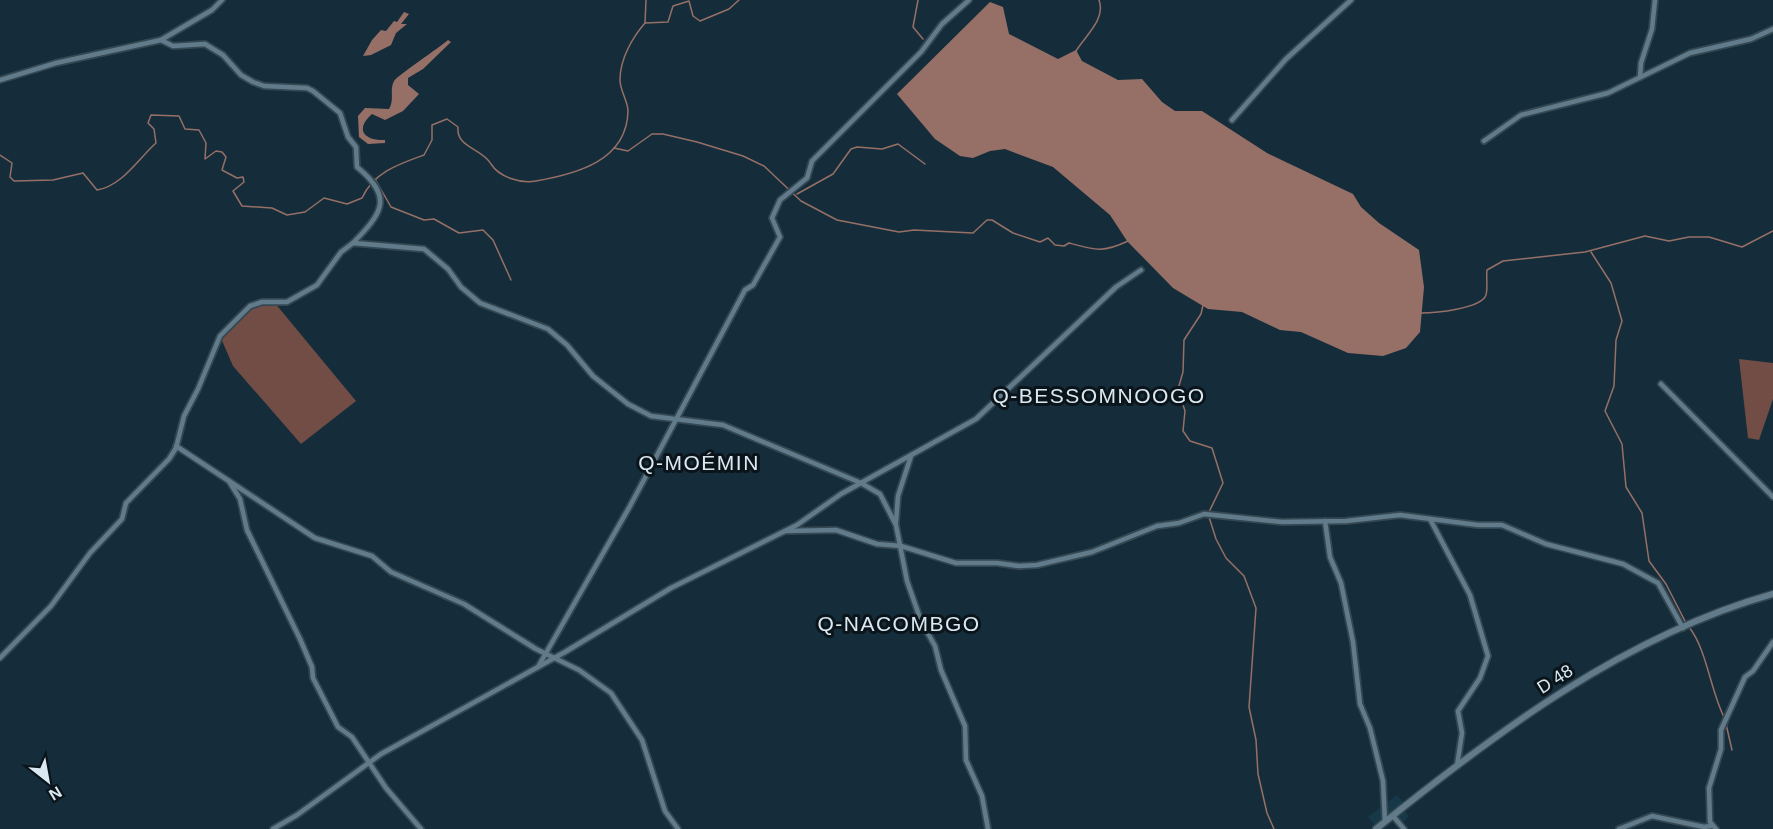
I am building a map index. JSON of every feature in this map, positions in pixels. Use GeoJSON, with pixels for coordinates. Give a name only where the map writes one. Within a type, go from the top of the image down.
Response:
{"type":"FeatureCollection","features":[{"type":"Feature","properties":{"kind":"street"},"geometry":{"type":"LineString","coordinates":[[0,80],[56,63],[161,40],[212,10],[222,0]]}},
{"type":"Feature","properties":{"kind":"street"},"geometry":{"type":"LineString","coordinates":[[537,668],[630,506],[745,290],[753,285],[780,237],[771,218],[780,200],[807,178],[812,161],[921,52],[942,24],[969,0]]}},
{"type":"Feature","properties":{"kind":"street"},"geometry":{"type":"LineString","coordinates":[[1232,120],[1286,59],[1351,0]]}},
{"type":"Feature","properties":{"kind":"street"},"geometry":{"type":"LineString","coordinates":[[1640,77],[1641,63],[1652,29],[1655,0]]}},
{"type":"Feature","properties":{"kind":"street"},"geometry":{"type":"LineString","coordinates":[[1484,141],[1521,115],[1608,93],[1690,53],[1750,39],[1773,29]]}},
{"type":"Feature","properties":{"kind":"street"},"geometry":{"type":"LineString","coordinates":[[0,658],[51,606],[90,553],[122,519],[126,503],[169,459],[176,446],[184,417],[220,336],[249,306],[262,302],[287,303],[317,285],[340,252],[353,243],[376,219],[381,202],[372,181],[357,167],[356,147],[348,137],[336,108],[307,88],[264,86],[253,82],[241,75],[223,55],[205,44],[173,46],[161,40]]}},
{"type":"Feature","properties":{"kind":"street"},"geometry":{"type":"LineString","coordinates":[[353,243],[424,249],[448,269],[461,287],[480,303],[549,329],[567,345],[593,376],[628,404],[651,416],[674,421],[723,425],[861,483],[880,494],[896,525],[907,581],[921,621],[935,646],[940,670],[965,726],[966,760],[982,796],[988,829]]}},
{"type":"Feature","properties":{"kind":"street"},"geometry":{"type":"LineString","coordinates":[[273,829],[297,815],[370,762],[555,658],[671,588],[796,525],[861,483],[976,418],[1116,287],[1141,270]]}},
{"type":"Feature","properties":{"kind":"street"},"geometry":{"type":"LineString","coordinates":[[1661,384],[1773,497]]}},
{"type":"Feature","properties":{"kind":"street"},"geometry":{"type":"LineString","coordinates":[[176,446],[315,538],[372,556],[391,572],[464,604],[546,654],[579,670],[618,701],[642,740],[665,811],[678,829]]}},
{"type":"Feature","properties":{"kind":"street"},"geometry":{"type":"LineString","coordinates":[[896,525],[898,496],[912,456]]}},
{"type":"Feature","properties":{"kind":"street"},"geometry":{"type":"LineString","coordinates":[[230,481],[240,499],[247,530],[300,639],[326,706],[338,727],[352,737],[402,810],[421,829]]}},
{"type":"Feature","properties":{"kind":"street"},"geometry":{"type":"LineString","coordinates":[[782,531],[836,530],[877,544],[901,546],[956,563],[1037,565],[1092,552],[1157,526],[1179,524],[1204,514],[1282,522],[1400,515],[1478,525],[1502,525],[1546,544],[1623,564],[1658,583],[1684,628]]}},
{"type":"Feature","properties":{"kind":"street"},"geometry":{"type":"LineString","coordinates":[[1430,519],[1470,595],[1488,656],[1480,678],[1458,711],[1462,733],[1457,766]]}},
{"type":"Feature","properties":{"kind":"street"},"geometry":{"type":"LineString","coordinates":[[1325,521],[1330,557],[1341,583],[1353,642],[1360,704],[1370,728],[1383,781],[1385,822]]}},
{"type":"Feature","properties":{"kind":"street","name":"D 48"},"geometry":{"type":"LineString","coordinates":[[1376,829],[1457,766],[1559,694],[1618,660],[1684,628],[1731,607],[1773,594]]}},
{"type":"Feature","properties":{"kind":"street"},"geometry":{"type":"LineString","coordinates":[[1619,829],[1652,816],[1714,827],[1709,788],[1721,749],[1721,730],[1745,677],[1753,671],[1773,642]]}},
{"type":"Feature","properties":{"kind":"street"},"geometry":{"type":"LineString","coordinates":[[1393,816],[1404,829]]}},
{"type":"Feature","properties":{"kind":"shaded area"},"geometry":{"type":"Polygon","coordinates":[[[990,2],[1003,7],[1009,34],[1058,59],[1076,50],[1082,61],[1118,80],[1142,79],[1162,102],[1175,111],[1202,111],[1267,153],[1353,194],[1361,207],[1379,223],[1419,250],[1424,287],[1420,332],[1406,348],[1383,356],[1348,353],[1301,332],[1280,330],[1242,312],[1208,309],[1173,288],[1127,241],[1110,215],[1053,167],[1005,149],[990,151],[973,158],[960,156],[935,139],[897,94],[990,2]]]}},
{"type":"Feature","properties":{"kind":"shaded area"},"geometry":{"type":"Polygon","coordinates":[[[404,12],[409,14],[401,24],[407,24],[396,33],[391,45],[371,55],[363,56],[381,30],[386,31],[404,12]]]}},
{"type":"Feature","properties":{"kind":"shaded area"},"geometry":{"type":"Polygon","coordinates":[[[448,40],[451,42],[423,69],[408,78],[408,85],[419,94],[403,111],[385,120],[372,114],[367,120],[364,133],[372,139],[385,140],[385,143],[368,144],[359,137],[358,116],[365,108],[389,109],[394,81],[448,40]]]}},
{"type":"Feature","properties":{"kind":"shaded area"},"geometry":{"type":"Polygon","coordinates":[[[274,302],[356,401],[301,444],[233,366],[220,336],[250,306],[274,302]]]}},
{"type":"Feature","properties":{"kind":"shaded area"},"geometry":{"type":"Polygon","coordinates":[[[1739,359],[1773,363],[1773,399],[1759,440],[1748,438],[1739,359]]]}},
{"type":"Feature","properties":{"kind":"shaded area"},"geometry":{"type":"Polygon","coordinates":[[[1397,795],[1405,805],[1403,808],[1409,817],[1400,824],[1392,816],[1378,828],[1368,817],[1397,795]]]}},
{"type":"Feature","properties":{"kind":"waterway"},"geometry":{"type":"LineString","coordinates":[[645,23],[646,0]]}},
{"type":"Feature","properties":{"kind":"waterway"},"geometry":{"type":"LineString","coordinates":[[0,155],[12,163],[10,177],[14,181],[53,180],[83,173],[97,190],[122,178],[156,143],[154,129],[148,123],[151,115],[179,116],[185,129],[199,130],[206,143],[205,159],[216,151],[222,152],[226,157],[222,170],[237,178],[243,177],[244,182],[233,191],[242,206],[272,208],[287,215],[305,212],[324,198],[347,204],[362,198],[380,175],[424,155],[432,140],[432,125],[447,119],[458,127],[458,134],[465,144],[482,154],[499,173],[530,182],[551,178],[597,162],[619,142],[625,128],[628,111],[620,84],[622,64],[631,42],[645,23],[668,22],[673,6],[689,1],[693,16],[700,21],[729,9],[739,0]]}},
{"type":"Feature","properties":{"kind":"waterway"},"geometry":{"type":"LineString","coordinates":[[918,0],[913,27],[923,39]]}},
{"type":"Feature","properties":{"kind":"waterway"},"geometry":{"type":"LineString","coordinates":[[1076,51],[1094,27],[1100,14],[1099,0]]}},
{"type":"Feature","properties":{"kind":"waterway"},"geometry":{"type":"LineString","coordinates":[[614,148],[628,151],[652,134],[663,134],[697,142],[743,156],[764,166],[801,201],[837,220],[899,232],[914,230],[973,233],[987,220],[992,220],[1013,233],[1040,242],[1048,238],[1055,245],[1064,246],[1069,243],[1105,249],[1128,241]]}},
{"type":"Feature","properties":{"kind":"waterway"},"geometry":{"type":"LineString","coordinates":[[797,194],[833,174],[851,149],[857,147],[882,149],[898,144],[925,164]]}},
{"type":"Feature","properties":{"kind":"waterway"},"geometry":{"type":"LineString","coordinates":[[375,179],[391,207],[424,220],[434,219],[459,233],[483,230],[493,240],[511,280]]}},
{"type":"Feature","properties":{"kind":"waterway"},"geometry":{"type":"LineString","coordinates":[[1421,313],[1457,309],[1476,304],[1487,292],[1487,270],[1503,261],[1585,252],[1645,236],[1669,241],[1689,237],[1709,237],[1742,247],[1773,231]]}},
{"type":"Feature","properties":{"kind":"waterway"},"geometry":{"type":"LineString","coordinates":[[1591,252],[1611,283],[1622,321],[1616,340],[1614,386],[1605,411],[1622,444],[1626,487],[1642,513],[1649,561],[1666,584],[1686,623]]}},
{"type":"Feature","properties":{"kind":"waterway"},"geometry":{"type":"LineString","coordinates":[[1203,305],[1201,314],[1184,340],[1183,372],[1178,389],[1185,411],[1183,431],[1190,441],[1212,448],[1223,483],[1209,512]]}},
{"type":"Feature","properties":{"kind":"waterway"},"geometry":{"type":"LineString","coordinates":[[1209,517],[1216,539],[1226,558],[1244,576],[1256,608],[1249,707],[1256,740],[1258,774],[1267,813],[1274,829]]}},
{"type":"Feature","properties":{"kind":"waterway"},"geometry":{"type":"LineString","coordinates":[[1689,627],[1700,647],[1724,717]]}},
{"type":"Feature","properties":{"kind":"waterway"},"geometry":{"type":"LineString","coordinates":[[1726,724],[1732,750]]}},
{"type":"Feature","properties":{"kind":"district","name":"Q-BESSOMNOOGO"},"geometry":{"type":"Point","coordinates":[1099,395]}},
{"type":"Feature","properties":{"kind":"district","name":"Q-MOÉMIN"},"geometry":{"type":"Point","coordinates":[699,462]}},
{"type":"Feature","properties":{"kind":"district","name":"Q-NACOMBGO"},"geometry":{"type":"Point","coordinates":[899,623]}}]}
